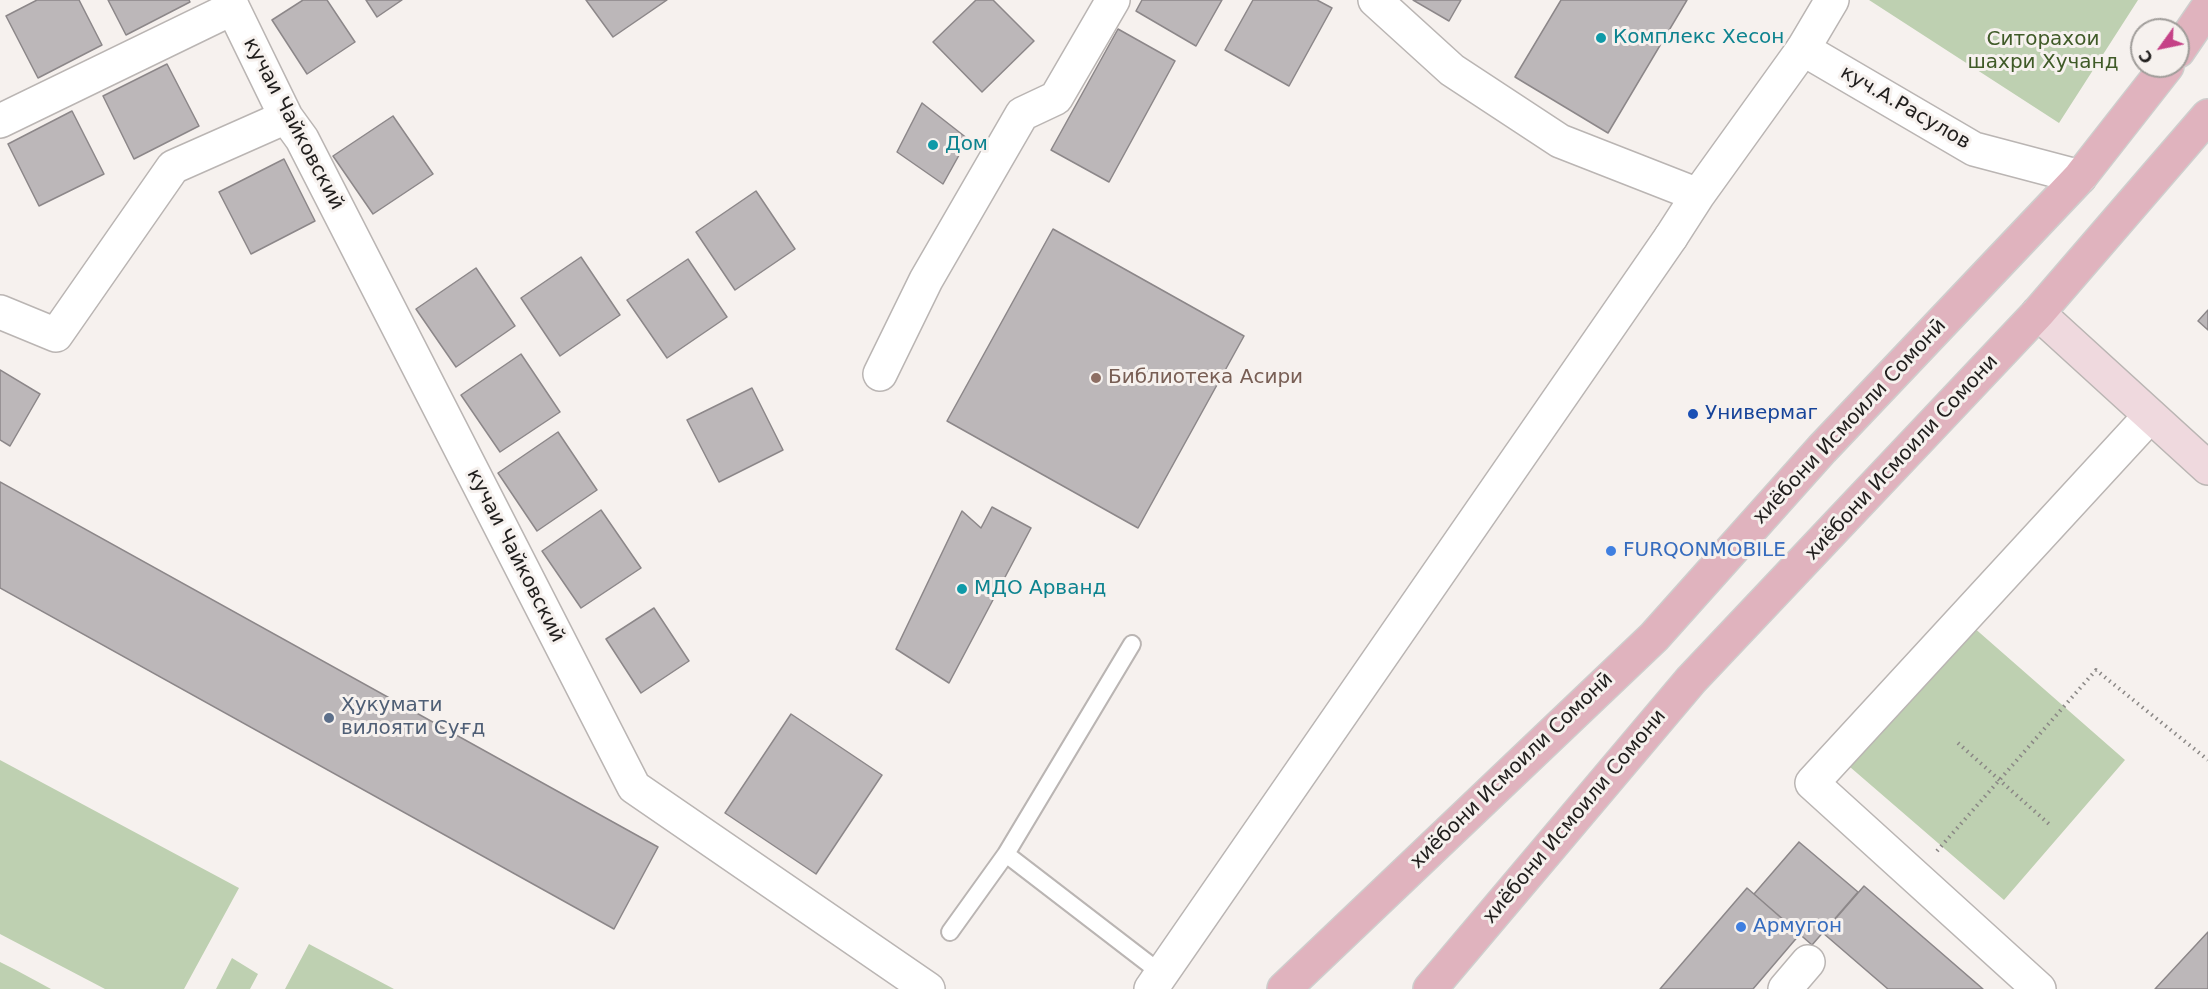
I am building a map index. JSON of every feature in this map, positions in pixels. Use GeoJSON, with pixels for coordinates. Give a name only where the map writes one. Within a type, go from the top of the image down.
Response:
{"type":"FeatureCollection","features":[{"type":"Feature","properties":{"kind":"main road"},"geometry":{"type":"LineString","coordinates":[[2190,33],[2208,7]]}},
{"type":"Feature","properties":{"kind":"main road","name":"хиёбони Исмоили Сомонӣ"},"geometry":{"type":"LineString","coordinates":[[1284,989],[1654,637],[1822,448],[2080,177],[2158,78]]}},
{"type":"Feature","properties":{"kind":"main road","name":"хиёбони Исмоили Сомони"},"geometry":{"type":"LineString","coordinates":[[1430,989],[1691,680],[2038,313],[2208,116]]}},
{"type":"Feature","properties":{"kind":"main road"},"geometry":{"type":"LineString","coordinates":[[2038,313],[2208,468]]}},
{"type":"Feature","properties":{"kind":"street"},"geometry":{"type":"LineString","coordinates":[[880,374],[926,280],[1022,114],[1056,98],[1113,0]]}},
{"type":"Feature","properties":{"kind":"street"},"geometry":{"type":"LineString","coordinates":[[1375,0],[1452,70],[1560,141],[1698,195]]}},
{"type":"Feature","properties":{"kind":"street"},"geometry":{"type":"LineString","coordinates":[[1156,981],[1698,195],[1803,49],[1832,0]]}},
{"type":"Feature","properties":{"kind":"street","name":"кучаи Чайковский"},"geometry":{"type":"LineString","coordinates":[[0,121],[231,4],[286,117],[302,139],[634,787],[928,989]]}},
{"type":"Feature","properties":{"kind":"street","name":"куч.А.Расулов"},"geometry":{"type":"LineString","coordinates":[[1803,49],[1974,149],[2080,177]]}},
{"type":"Feature","properties":{"kind":"street"},"geometry":{"type":"LineString","coordinates":[[0,312],[56,335],[173,167],[286,117]]}},
{"type":"Feature","properties":{"kind":"street"},"geometry":{"type":"LineString","coordinates":[[2039,989],[1812,783],[2150,416]]}},
{"type":"Feature","properties":{"kind":"street"},"geometry":{"type":"LineString","coordinates":[[1785,989],[1808,962]]}},
{"type":"Feature","properties":{"kind":"lane"},"geometry":{"type":"LineString","coordinates":[[950,932],[1006,854],[1132,644]]}},
{"type":"Feature","properties":{"kind":"lane"},"geometry":{"type":"LineString","coordinates":[[1006,854],[1156,981]]}},
{"type":"Feature","properties":{"kind":"path"},"geometry":{"type":"LineString","coordinates":[[1915,877],[2096,670],[2208,760]]}},
{"type":"Feature","properties":{"kind":"path"},"geometry":{"type":"LineString","coordinates":[[1958,743],[2050,825]]}},
{"type":"Feature","properties":{"kind":"green space","name":"Ситорахои шахри Хучанд"},"geometry":{"type":"Polygon","coordinates":[[[1869,0],[2138,0],[2059,123],[1869,0]]]}},
{"type":"Feature","properties":{"kind":"green space"},"geometry":{"type":"Polygon","coordinates":[[[1972,626],[2125,760],[2004,900],[1850,767],[1972,626]]]}},
{"type":"Feature","properties":{"kind":"green space"},"geometry":{"type":"Polygon","coordinates":[[[0,760],[239,888],[184,989],[105,989],[0,934],[0,760]]]}},
{"type":"Feature","properties":{"kind":"green space"},"geometry":{"type":"Polygon","coordinates":[[[309,944],[394,989],[285,989],[309,944]]]}},
{"type":"Feature","properties":{"kind":"green space"},"geometry":{"type":"Polygon","coordinates":[[[232,958],[258,974],[250,989],[216,989],[232,958]]]}},
{"type":"Feature","properties":{"kind":"green space"},"geometry":{"type":"Polygon","coordinates":[[[0,962],[14,969],[51,989],[0,989],[0,962]]]}},
{"type":"Feature","properties":{"kind":"building"},"geometry":{"type":"Polygon","coordinates":[[[37,0],[79,0],[102,45],[38,78],[6,16],[37,0]]]}},
{"type":"Feature","properties":{"kind":"building"},"geometry":{"type":"Polygon","coordinates":[[[108,0],[189,0],[190,2],[126,35],[108,0]]]}},
{"type":"Feature","properties":{"kind":"building"},"geometry":{"type":"Polygon","coordinates":[[[303,0],[327,0],[355,42],[307,74],[272,20],[303,0]]]}},
{"type":"Feature","properties":{"kind":"building"},"geometry":{"type":"Polygon","coordinates":[[[366,0],[402,0],[377,17],[366,0]]]}},
{"type":"Feature","properties":{"kind":"building"},"geometry":{"type":"Polygon","coordinates":[[[586,0],[667,0],[613,37],[586,0]]]}},
{"type":"Feature","properties":{"kind":"building"},"geometry":{"type":"Polygon","coordinates":[[[976,0],[993,0],[1034,41],[982,92],[933,42],[976,0]]]}},
{"type":"Feature","properties":{"kind":"building"},"geometry":{"type":"Polygon","coordinates":[[[1142,0],[1222,0],[1196,46],[1136,11],[1142,0]]]}},
{"type":"Feature","properties":{"kind":"building"},"geometry":{"type":"Polygon","coordinates":[[[1253,0],[1317,0],[1332,8],[1289,86],[1225,50],[1253,0]]]}},
{"type":"Feature","properties":{"kind":"building"},"geometry":{"type":"Polygon","coordinates":[[[1413,0],[1461,0],[1449,21],[1413,0]]]}},
{"type":"Feature","properties":{"kind":"building","name":"Комплекс Хесон"},"geometry":{"type":"Polygon","coordinates":[[[1561,0],[1687,0],[1608,133],[1515,77],[1561,0]]]}},
{"type":"Feature","properties":{"kind":"building"},"geometry":{"type":"Polygon","coordinates":[[[1118,29],[1175,61],[1109,182],[1051,150],[1118,29]]]}},
{"type":"Feature","properties":{"kind":"building"},"geometry":{"type":"Polygon","coordinates":[[[167,64],[199,126],[134,159],[103,96],[167,64]]]}},
{"type":"Feature","properties":{"kind":"building","name":"Дом"},"geometry":{"type":"Polygon","coordinates":[[[922,103],[968,139],[943,184],[897,152],[922,103]]]}},
{"type":"Feature","properties":{"kind":"building"},"geometry":{"type":"Polygon","coordinates":[[[72,111],[104,174],[39,206],[8,144],[72,111]]]}},
{"type":"Feature","properties":{"kind":"building"},"geometry":{"type":"Polygon","coordinates":[[[393,116],[433,174],[373,214],[333,156],[393,116]]]}},
{"type":"Feature","properties":{"kind":"building"},"geometry":{"type":"Polygon","coordinates":[[[284,159],[315,221],[251,254],[219,192],[284,159]]]}},
{"type":"Feature","properties":{"kind":"building"},"geometry":{"type":"Polygon","coordinates":[[[756,191],[795,249],[735,290],[696,232],[756,191]]]}},
{"type":"Feature","properties":{"kind":"building","name":"Библиотека Асири"},"geometry":{"type":"Polygon","coordinates":[[[1053,229],[1244,336],[1138,528],[947,421],[1053,229]]]}},
{"type":"Feature","properties":{"kind":"building"},"geometry":{"type":"Polygon","coordinates":[[[581,257],[620,315],[560,356],[521,298],[581,257]]]}},
{"type":"Feature","properties":{"kind":"building"},"geometry":{"type":"Polygon","coordinates":[[[688,259],[727,317],[667,358],[627,300],[688,259]]]}},
{"type":"Feature","properties":{"kind":"building"},"geometry":{"type":"Polygon","coordinates":[[[476,268],[515,326],[456,367],[416,309],[476,268]]]}},
{"type":"Feature","properties":{"kind":"building"},"geometry":{"type":"Polygon","coordinates":[[[2208,310],[2208,330],[2198,321],[2208,310]]]}},
{"type":"Feature","properties":{"kind":"building"},"geometry":{"type":"Polygon","coordinates":[[[521,354],[560,412],[500,452],[461,395],[521,354]]]}},
{"type":"Feature","properties":{"kind":"building"},"geometry":{"type":"Polygon","coordinates":[[[0,370],[40,394],[10,446],[0,440],[0,370]]]}},
{"type":"Feature","properties":{"kind":"building"},"geometry":{"type":"Polygon","coordinates":[[[752,388],[783,450],[719,482],[687,420],[752,388]]]}},
{"type":"Feature","properties":{"kind":"building"},"geometry":{"type":"Polygon","coordinates":[[[558,432],[597,490],[537,531],[498,473],[558,432]]]}},
{"type":"Feature","properties":{"kind":"building","name":"Ҳукумати вилояти Суғд"},"geometry":{"type":"Polygon","coordinates":[[[0,482],[658,847],[614,929],[0,588],[0,482]]]}},
{"type":"Feature","properties":{"kind":"building","name":"МДО Арванд"},"geometry":{"type":"Polygon","coordinates":[[[992,507],[1031,528],[949,683],[896,649],[962,511],[981,528],[992,507]]]}},
{"type":"Feature","properties":{"kind":"building"},"geometry":{"type":"Polygon","coordinates":[[[601,510],[641,568],[581,608],[542,551],[601,510]]]}},
{"type":"Feature","properties":{"kind":"building"},"geometry":{"type":"Polygon","coordinates":[[[654,608],[689,661],[641,693],[606,639],[654,608]]]}},
{"type":"Feature","properties":{"kind":"building"},"geometry":{"type":"Polygon","coordinates":[[[791,714],[882,775],[816,874],[725,813],[791,714]]]}},
{"type":"Feature","properties":{"kind":"building"},"geometry":{"type":"Polygon","coordinates":[[[1799,842],[1858,892],[1812,945],[1754,894],[1799,842]]]}},
{"type":"Feature","properties":{"kind":"building"},"geometry":{"type":"Polygon","coordinates":[[[1864,886],[1983,989],[1888,989],[1823,933],[1864,886]]]}},
{"type":"Feature","properties":{"kind":"building"},"geometry":{"type":"Polygon","coordinates":[[[1747,888],[1800,934],[1753,989],[1660,989],[1747,888]]]}},
{"type":"Feature","properties":{"kind":"building"},"geometry":{"type":"Polygon","coordinates":[[[2208,932],[2208,989],[2155,989],[2208,932]]]}},
{"type":"Feature","properties":{"kind":"place","name":"Комплекс Хесон"},"geometry":{"type":"Point","coordinates":[1601,38]}},
{"type":"Feature","properties":{"kind":"place","name":"Дом"},"geometry":{"type":"Point","coordinates":[933,145]}},
{"type":"Feature","properties":{"kind":"place","name":"Библиотека Асири"},"geometry":{"type":"Point","coordinates":[1096,378]}},
{"type":"Feature","properties":{"kind":"place","name":"Универмаг"},"geometry":{"type":"Point","coordinates":[1693,414]}},
{"type":"Feature","properties":{"kind":"place","name":"FURQONMOBILE"},"geometry":{"type":"Point","coordinates":[1611,551]}},
{"type":"Feature","properties":{"kind":"place","name":"МДО Арванд"},"geometry":{"type":"Point","coordinates":[962,589]}},
{"type":"Feature","properties":{"kind":"place","name":"Ҳукумати вилояти Суғд"},"geometry":{"type":"Point","coordinates":[329,718]}},
{"type":"Feature","properties":{"kind":"place","name":"Армугон"},"geometry":{"type":"Point","coordinates":[1741,927]}}]}
